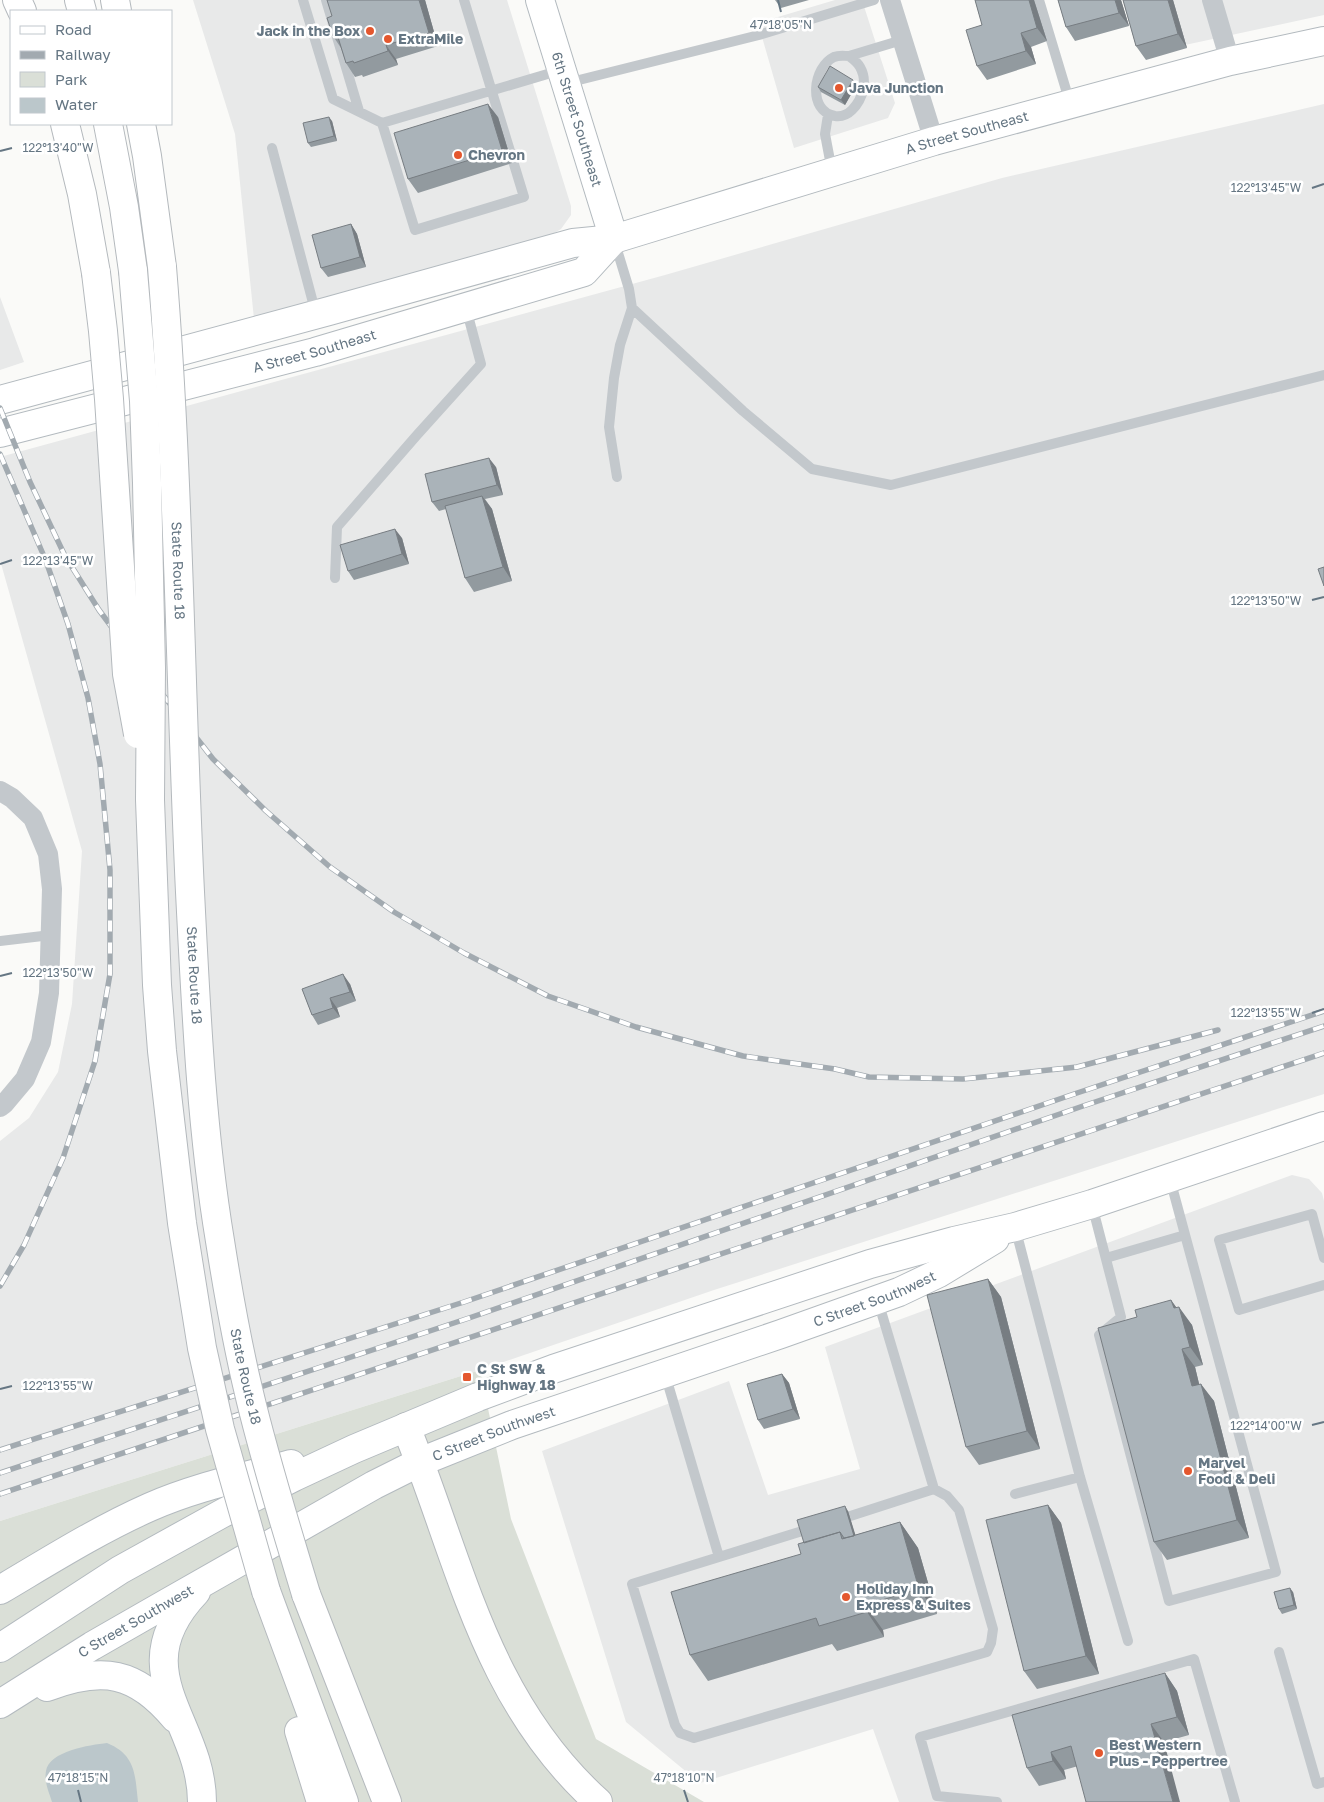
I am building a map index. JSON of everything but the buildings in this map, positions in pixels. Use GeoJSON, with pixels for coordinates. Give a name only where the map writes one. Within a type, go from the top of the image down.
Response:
{"type":"FeatureCollection","features":[{"type":"Feature","properties":{"kind":"main road","name":"6th Street Southeast"},"geometry":{"type":"LineString","coordinates":[[540,0],[614,239]]}},
{"type":"Feature","properties":{"kind":"main road","name":"A Street Southeast"},"geometry":{"type":"LineString","coordinates":[[0,400],[316,315],[573,243],[614,239],[934,141],[1070,104],[1230,61],[1324,41]]}},
{"type":"Feature","properties":{"kind":"main road"},"geometry":{"type":"LineString","coordinates":[[65,125],[82,194],[96,273],[109,399],[128,674],[150,800]]}},
{"type":"Feature","properties":{"kind":"main road","name":"State Route 18"},"geometry":{"type":"LineString","coordinates":[[108,125],[124,207],[143,392],[151,668],[150,800],[157,984],[162,1051],[182,1223],[202,1348],[220,1429],[248,1530],[266,1591],[344,1802]]}},
{"type":"Feature","properties":{"kind":"main road","name":"State Route 18"},"geometry":{"type":"LineString","coordinates":[[141,125],[162,267],[174,440],[186,800],[196,1017],[210,1168],[220,1240],[248,1390],[270,1474],[306,1594],[387,1802]]}},
{"type":"Feature","properties":{"kind":"main road","name":"A Street Southeast"},"geometry":{"type":"LineString","coordinates":[[0,433],[230,375],[466,308],[584,272],[614,239]]}},
{"type":"Feature","properties":{"kind":"main road","name":"C Street Southwest"},"geometry":{"type":"LineString","coordinates":[[0,1648],[120,1570],[223,1513],[354,1449],[478,1397],[553,1369],[870,1264],[1092,1204],[1324,1126]]}},
{"type":"Feature","properties":{"kind":"main road","name":"C Street Southwest"},"geometry":{"type":"LineString","coordinates":[[0,1705],[92,1646],[374,1485],[420,1462],[512,1425],[878,1300],[939,1272],[1015,1226]]}},
{"type":"Feature","properties":{"kind":"main road"},"geometry":{"type":"LineString","coordinates":[[406,1427],[465,1589],[500,1671],[526,1716],[552,1752],[598,1802]]}},
{"type":"Feature","properties":{"kind":"main road"},"geometry":{"type":"LineString","coordinates":[[0,1590],[97,1533],[150,1507],[196,1490],[354,1449]]}},
{"type":"Feature","properties":{"kind":"main road"},"geometry":{"type":"LineString","coordinates":[[202,1802],[202,1788],[196,1761],[166,1686],[164,1669],[165,1647],[169,1628],[182,1607],[208,1580]]}},
{"type":"Feature","properties":{"kind":"main road"},"geometry":{"type":"LineString","coordinates":[[266,1591],[285,1684],[321,1802]]}},
{"type":"Feature","properties":{"kind":"main road"},"geometry":{"type":"LineString","coordinates":[[0,1705],[84,1675],[108,1675],[130,1681],[151,1692],[182,1726]]}},
{"type":"Feature","properties":{"kind":"street"},"geometry":{"type":"LineString","coordinates":[[890,0],[934,141]]}},
{"type":"Feature","properties":{"kind":"street"},"geometry":{"type":"LineString","coordinates":[[1212,0],[1230,61]]}},
{"type":"Feature","properties":{"kind":"street"},"geometry":{"type":"LineString","coordinates":[[0,791],[12,798],[34,818],[48,854],[52,889],[49,993],[41,1042],[25,1079],[0,1107]]}},
{"type":"Feature","properties":{"kind":"lane"},"geometry":{"type":"LineString","coordinates":[[303,0],[333,99],[382,123],[491,90],[564,77],[758,34],[874,0]]}},
{"type":"Feature","properties":{"kind":"lane"},"geometry":{"type":"LineString","coordinates":[[326,0],[359,111]]}},
{"type":"Feature","properties":{"kind":"lane"},"geometry":{"type":"LineString","coordinates":[[382,123],[415,230],[524,197],[464,0]]}},
{"type":"Feature","properties":{"kind":"lane"},"geometry":{"type":"LineString","coordinates":[[1039,0],[1070,104]]}},
{"type":"Feature","properties":{"kind":"lane"},"geometry":{"type":"LineString","coordinates":[[849,56],[860,66],[865,81],[860,100],[847,114],[840,117],[828,115],[821,109],[816,96],[819,77],[824,67],[832,58],[841,55],[849,56],[902,40]]}},
{"type":"Feature","properties":{"kind":"lane"},"geometry":{"type":"LineString","coordinates":[[828,115],[825,134],[832,172]]}},
{"type":"Feature","properties":{"kind":"lane"},"geometry":{"type":"LineString","coordinates":[[272,148],[316,315]]}},
{"type":"Feature","properties":{"kind":"lane"},"geometry":{"type":"LineString","coordinates":[[614,239],[629,289],[632,308],[620,345],[614,378],[609,427],[617,477]]}},
{"type":"Feature","properties":{"kind":"lane"},"geometry":{"type":"LineString","coordinates":[[335,578],[337,527],[482,364],[466,308]]}},
{"type":"Feature","properties":{"kind":"lane"},"geometry":{"type":"LineString","coordinates":[[632,308],[743,411],[812,469],[891,485],[1324,375]]}},
{"type":"Feature","properties":{"kind":"lane"},"geometry":{"type":"LineString","coordinates":[[0,941],[51,935]]}},
{"type":"Feature","properties":{"kind":"lane"},"geometry":{"type":"LineString","coordinates":[[1092,1204],[1121,1317],[1099,1335],[1169,1602],[1276,1572],[1170,1178]]}},
{"type":"Feature","properties":{"kind":"lane"},"geometry":{"type":"LineString","coordinates":[[1324,1258],[1312,1214],[1219,1240],[1239,1310],[1324,1286]]}},
{"type":"Feature","properties":{"kind":"lane"},"geometry":{"type":"LineString","coordinates":[[1015,1226],[1080,1477],[1128,1640]]}},
{"type":"Feature","properties":{"kind":"lane"},"geometry":{"type":"LineString","coordinates":[[1106,1258],[1185,1235]]}},
{"type":"Feature","properties":{"kind":"lane"},"geometry":{"type":"LineString","coordinates":[[878,1300],[934,1489],[947,1496],[958,1510],[992,1629],[991,1643],[986,1652],[694,1738],[680,1733],[675,1725],[632,1584],[934,1489]]}},
{"type":"Feature","properties":{"kind":"lane"},"geometry":{"type":"LineString","coordinates":[[665,1374],[719,1557]]}},
{"type":"Feature","properties":{"kind":"lane"},"geometry":{"type":"LineString","coordinates":[[1015,1494],[1080,1477]]}},
{"type":"Feature","properties":{"kind":"lane"},"geometry":{"type":"LineString","coordinates":[[1279,1652],[1317,1784],[1324,1782]]}},
{"type":"Feature","properties":{"kind":"lane"},"geometry":{"type":"LineString","coordinates":[[997,1802],[937,1796],[920,1737],[1194,1659],[1235,1802]]}},
{"type":"Feature","properties":{"kind":"shaded area"},"geometry":{"type":"Polygon","coordinates":[[[193,0],[507,0],[571,206],[571,215],[561,229],[551,235],[254,319],[235,134],[193,0]]]}},
{"type":"Feature","properties":{"kind":"shaded area"},"geometry":{"type":"Polygon","coordinates":[[[835,0],[862,0],[895,103],[888,118],[794,148],[758,23],[835,0]]]}},
{"type":"Feature","properties":{"kind":"shaded area"},"geometry":{"type":"Polygon","coordinates":[[[1173,0],[1324,0],[1324,15],[1185,45],[1173,0]]]}},
{"type":"Feature","properties":{"kind":"shaded area"},"geometry":{"type":"Polygon","coordinates":[[[1324,104],[1324,1094],[714,1290],[480,1370],[0,1521],[0,1141],[29,1118],[58,1072],[72,1004],[82,851],[0,560],[0,457],[665,275],[1002,178],[1324,104]]]}},
{"type":"Feature","properties":{"kind":"shaded area"},"geometry":{"type":"Polygon","coordinates":[[[0,297],[24,362],[0,370],[0,297]]]}},
{"type":"Feature","properties":{"kind":"shaded area"},"geometry":{"type":"Polygon","coordinates":[[[1292,1175],[1309,1179],[1322,1193],[1324,1201],[1324,1802],[899,1802],[873,1729],[700,1783],[626,1722],[542,1451],[729,1381],[768,1495],[860,1469],[825,1347],[1292,1175]]]}},
{"type":"Feature","properties":{"kind":"green space"},"geometry":{"type":"Polygon","coordinates":[[[480,1370],[511,1519],[596,1739],[704,1802],[0,1802],[0,1521],[480,1370]]]}},
{"type":"Feature","properties":{"kind":"water"},"geometry":{"type":"Polygon","coordinates":[[[107,1743],[124,1753],[129,1760],[135,1775],[138,1802],[52,1802],[47,1787],[46,1771],[54,1758],[71,1750],[107,1743]]]}},
{"type":"Feature","properties":{"kind":"railway"},"geometry":{"type":"LineString","coordinates":[[0,408],[30,482],[65,556],[99,610],[213,759],[266,811],[330,867],[394,912],[464,953],[548,996],[636,1027],[743,1056],[835,1069],[869,1077],[963,1079],[1077,1067],[1218,1030]]}},
{"type":"Feature","properties":{"kind":"railway"},"geometry":{"type":"LineString","coordinates":[[0,454],[46,561],[68,624],[88,698],[100,764],[110,870],[110,974],[95,1061],[63,1158],[24,1245],[0,1286]]}},
{"type":"Feature","properties":{"kind":"railway"},"geometry":{"type":"LineString","coordinates":[[0,1450],[464,1302],[1324,1011]]}},
{"type":"Feature","properties":{"kind":"railway"},"geometry":{"type":"LineString","coordinates":[[0,1473],[469,1318],[1083,1106],[1324,1026]]}},
{"type":"Feature","properties":{"kind":"railway"},"geometry":{"type":"LineString","coordinates":[[0,1494],[1324,1053]]}},
{"type":"Feature","properties":{"kind":"place","name":"Jack in the Box"},"geometry":{"type":"Point","coordinates":[370,31]}},
{"type":"Feature","properties":{"kind":"place","name":"ExtraMile"},"geometry":{"type":"Point","coordinates":[388,39]}},
{"type":"Feature","properties":{"kind":"place","name":"Java Junction"},"geometry":{"type":"Point","coordinates":[839,88]}},
{"type":"Feature","properties":{"kind":"place","name":"Chevron"},"geometry":{"type":"Point","coordinates":[458,155]}},
{"type":"Feature","properties":{"kind":"place","name":"C St SW & Highway 18"},"geometry":{"type":"Point","coordinates":[467,1377]}},
{"type":"Feature","properties":{"kind":"place","name":"Marvel Food & Deli"},"geometry":{"type":"Point","coordinates":[1188,1471]}},
{"type":"Feature","properties":{"kind":"place","name":"Holiday Inn Express & Suites"},"geometry":{"type":"Point","coordinates":[846,1597]}},
{"type":"Feature","properties":{"kind":"place","name":"Best Western Plus - Peppertree"},"geometry":{"type":"Point","coordinates":[1099,1753]}}]}
